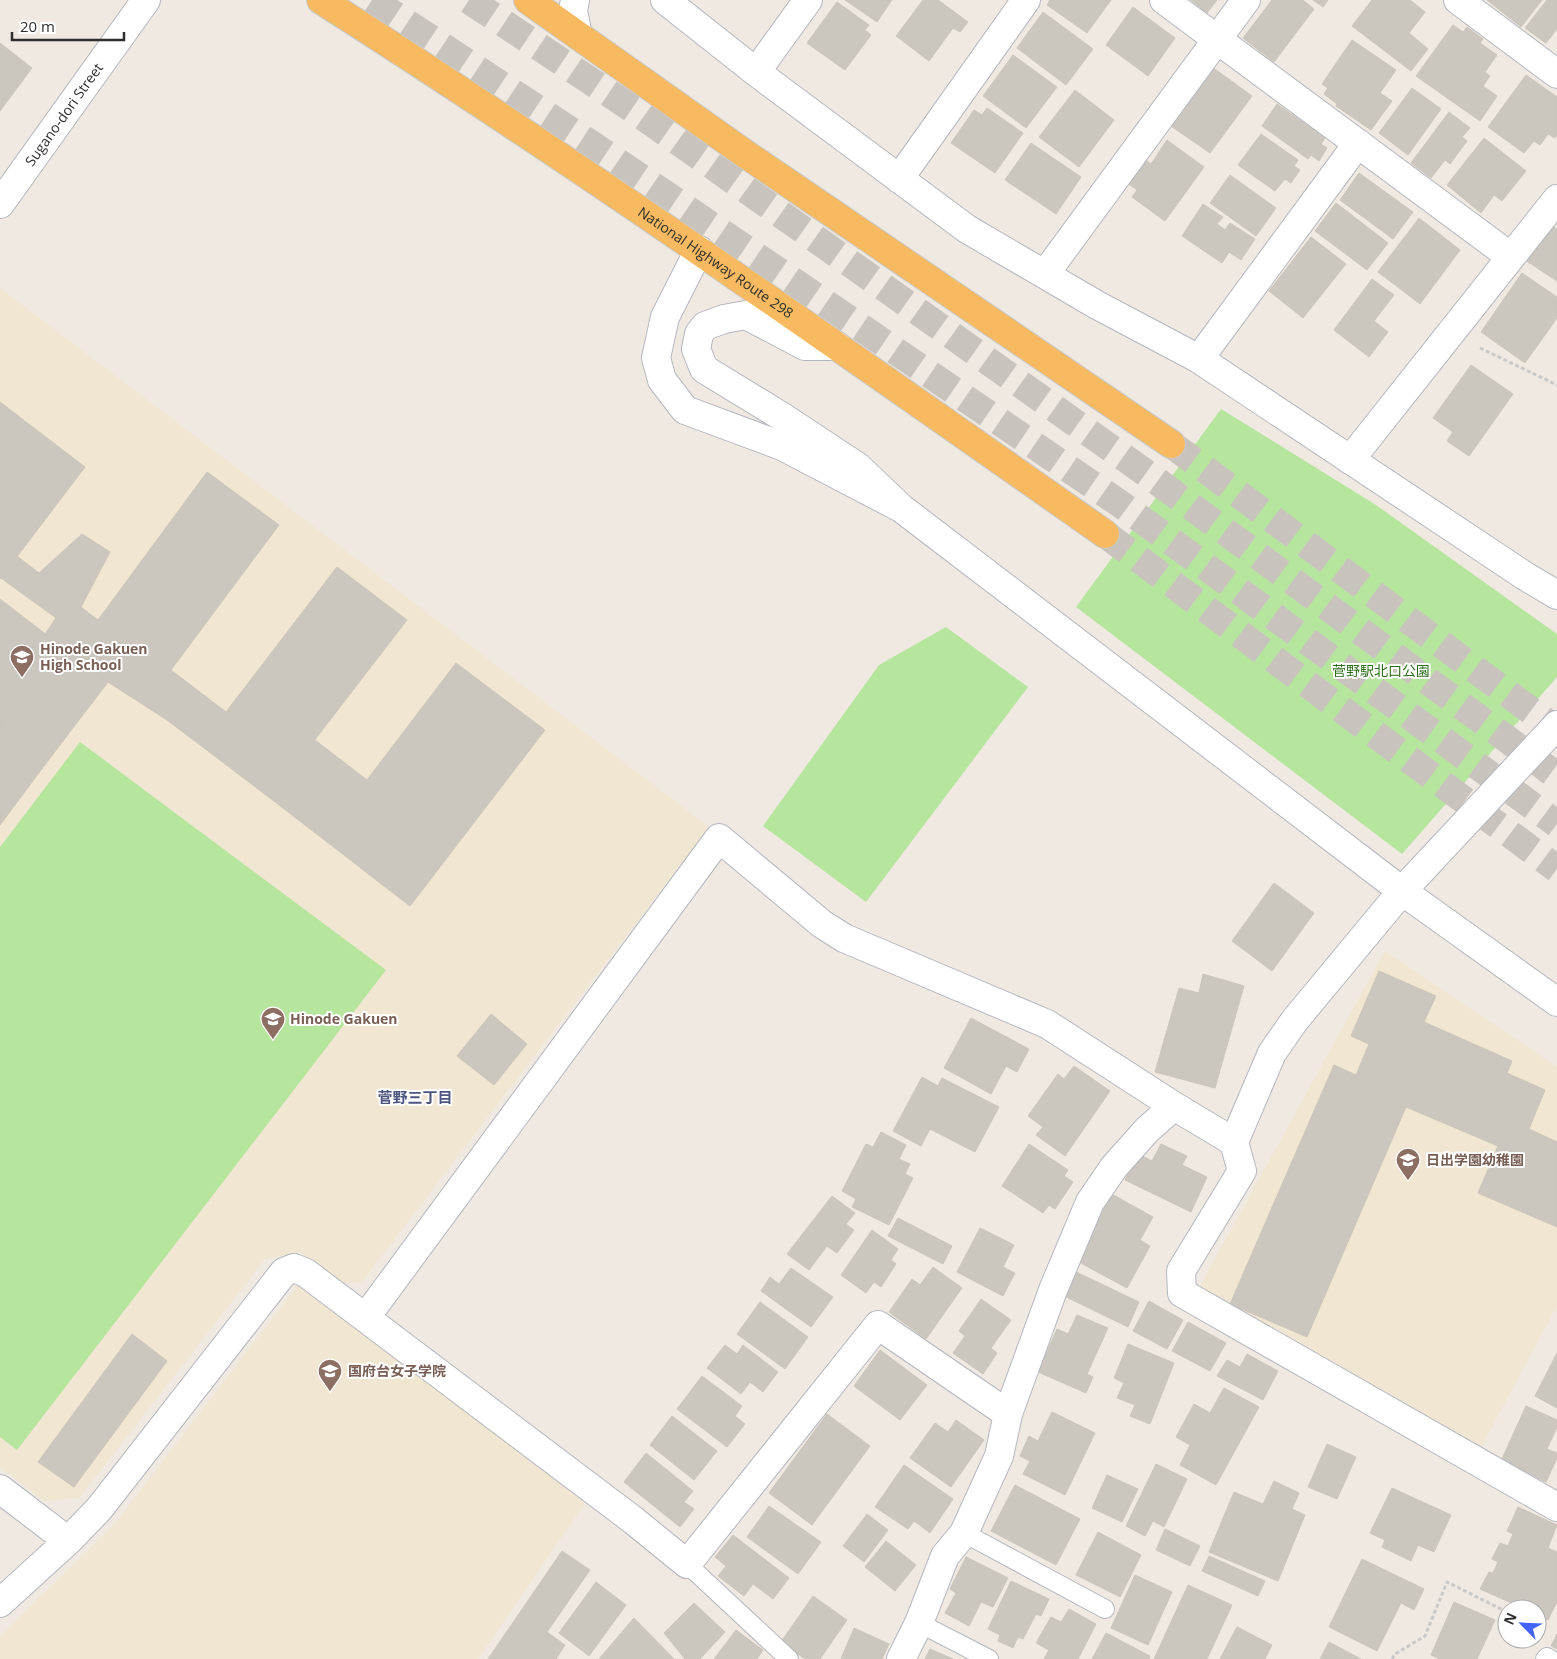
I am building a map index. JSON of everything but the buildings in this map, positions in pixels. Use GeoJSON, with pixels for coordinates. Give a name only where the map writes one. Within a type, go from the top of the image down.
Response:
{"type":"FeatureCollection","features":[{"type":"Feature","properties":{"kind":"highway","name":"National Highway Route 298"},"geometry":{"type":"LineString","coordinates":[[321,0],[439,75],[699,250],[1104,534]]}},
{"type":"Feature","properties":{"kind":"highway"},"geometry":{"type":"LineString","coordinates":[[528,0],[744,152],[1171,444]]}},
{"type":"Feature","properties":{"kind":"street","name":"Sugano-dori Street"},"geometry":{"type":"LineString","coordinates":[[0,204],[146,0]]}},
{"type":"Feature","properties":{"kind":"street"},"geometry":{"type":"LineString","coordinates":[[575,0],[573,11],[578,35]]}},
{"type":"Feature","properties":{"kind":"street"},"geometry":{"type":"LineString","coordinates":[[665,0],[756,72],[967,229],[1044,274],[1199,359],[1525,576],[1557,595]]}},
{"type":"Feature","properties":{"kind":"street"},"geometry":{"type":"LineString","coordinates":[[756,72],[808,0]]}},
{"type":"Feature","properties":{"kind":"street"},"geometry":{"type":"LineString","coordinates":[[899,179],[1026,0]]}},
{"type":"Feature","properties":{"kind":"street"},"geometry":{"type":"LineString","coordinates":[[1164,0],[1511,257]]}},
{"type":"Feature","properties":{"kind":"street"},"geometry":{"type":"LineString","coordinates":[[1044,274],[1246,0]]}},
{"type":"Feature","properties":{"kind":"street"},"geometry":{"type":"LineString","coordinates":[[1458,0],[1557,74]]}},
{"type":"Feature","properties":{"kind":"street"},"geometry":{"type":"LineString","coordinates":[[1199,359],[1358,143]]}},
{"type":"Feature","properties":{"kind":"street"},"geometry":{"type":"LineString","coordinates":[[1350,460],[1557,199]]}},
{"type":"Feature","properties":{"kind":"street"},"geometry":{"type":"LineString","coordinates":[[699,250],[665,317],[656,358],[662,380],[674,397],[685,410],[782,446],[901,508]]}},
{"type":"Feature","properties":{"kind":"street"},"geometry":{"type":"LineString","coordinates":[[837,346],[805,346],[746,315],[724,319],[705,326],[699,334],[696,349],[704,368],[781,416],[858,468],[901,508],[1402,891],[1557,1002]]}},
{"type":"Feature","properties":{"kind":"street"},"geometry":{"type":"LineString","coordinates":[[1557,725],[1402,891],[1295,1020],[1272,1053],[1234,1142],[1242,1171],[1181,1271],[1182,1293],[1557,1507]]}},
{"type":"Feature","properties":{"kind":"street"},"geometry":{"type":"LineString","coordinates":[[366,1317],[719,838],[822,924],[844,938],[1047,1024],[1174,1106],[1234,1142]]}},
{"type":"Feature","properties":{"kind":"street"},"geometry":{"type":"LineString","coordinates":[[901,1659],[919,1623],[945,1556],[964,1533],[999,1456],[1008,1414],[1054,1290],[1090,1202],[1114,1167],[1147,1130],[1174,1106]]}},
{"type":"Feature","properties":{"kind":"street"},"geometry":{"type":"LineString","coordinates":[[0,1603],[99,1509],[284,1272],[294,1268],[306,1273],[366,1317],[633,1520],[687,1564],[878,1325],[1008,1414]]}},
{"type":"Feature","properties":{"kind":"street"},"geometry":{"type":"LineString","coordinates":[[0,1489],[68,1540]]}},
{"type":"Feature","properties":{"kind":"lane"},"geometry":{"type":"LineString","coordinates":[[964,1533],[1105,1609]]}},
{"type":"Feature","properties":{"kind":"lane"},"geometry":{"type":"LineString","coordinates":[[687,1564],[789,1659]]}},
{"type":"Feature","properties":{"kind":"lane"},"geometry":{"type":"LineString","coordinates":[[919,1623],[989,1659]]}},
{"type":"Feature","properties":{"kind":"lane"},"geometry":{"type":"LineString","coordinates":[[1545,1659],[1550,1659]]}},
{"type":"Feature","properties":{"kind":"path"},"geometry":{"type":"LineString","coordinates":[[1450,334],[1557,385]]}},
{"type":"Feature","properties":{"kind":"path"},"geometry":{"type":"LineString","coordinates":[[1392,1659],[1396,1654],[1425,1636],[1447,1582],[1497,1607]]}},
{"type":"Feature","properties":{"kind":"shaded area","name":"Hinode Gakuen"},"geometry":{"type":"Polygon","coordinates":[[[0,288],[709,827],[361,1283],[345,1283],[300,1252],[265,1259],[79,1498],[44,1501],[0,1467],[0,288]]]}},
{"type":"Feature","properties":{"kind":"shaded area","name":"日出学園幼稚園"},"geometry":{"type":"Polygon","coordinates":[[[1385,951],[1557,1067],[1557,1306],[1480,1449],[1195,1295],[1385,951]]]}},
{"type":"Feature","properties":{"kind":"shaded area","name":"国府台女子学院"},"geometry":{"type":"Polygon","coordinates":[[[302,1280],[585,1503],[478,1659],[0,1659],[0,1636],[113,1526],[302,1280]]]}},
{"type":"Feature","properties":{"kind":"green space","name":"菅野駅北口公園"},"geometry":{"type":"Polygon","coordinates":[[[1221,409],[1376,505],[1557,634],[1557,677],[1402,854],[1076,607],[1221,409]]]}},
{"type":"Feature","properties":{"kind":"green space"},"geometry":{"type":"Polygon","coordinates":[[[946,627],[1028,687],[866,902],[763,826],[879,665],[946,627]]]}},
{"type":"Feature","properties":{"kind":"green space"},"geometry":{"type":"Polygon","coordinates":[[[80,742],[386,970],[17,1450],[0,1437],[0,847],[80,742]]]}},
{"type":"Feature","properties":{"kind":"tunnel"},"geometry":{"type":"LineString","coordinates":[[372,0],[606,154],[1119,503],[1557,824]]}},
{"type":"Feature","properties":{"kind":"tunnel"},"geometry":{"type":"LineString","coordinates":[[469,0],[634,110],[1150,476],[1557,776]]}},
{"type":"Feature","properties":{"kind":"tunnel"},"geometry":{"type":"LineString","coordinates":[[1171,444],[1557,730]]}},
{"type":"Feature","properties":{"kind":"tunnel"},"geometry":{"type":"LineString","coordinates":[[1105,534],[1557,869]]}},
{"type":"Feature","properties":{"kind":"place","name":"Hinode Gakuen High School"},"geometry":{"type":"Point","coordinates":[22,678]}},
{"type":"Feature","properties":{"kind":"place","name":"Hinode Gakuen"},"geometry":{"type":"Point","coordinates":[273,1040]}},
{"type":"Feature","properties":{"kind":"place","name":"日出学園幼稚園"},"geometry":{"type":"Point","coordinates":[1408,1181]}},
{"type":"Feature","properties":{"kind":"place","name":"国府台女子学院"},"geometry":{"type":"Point","coordinates":[330,1392]}},
{"type":"Feature","properties":{"kind":"district","name":"菅野三丁目"},"geometry":{"type":"Point","coordinates":[415,1098]}}]}
